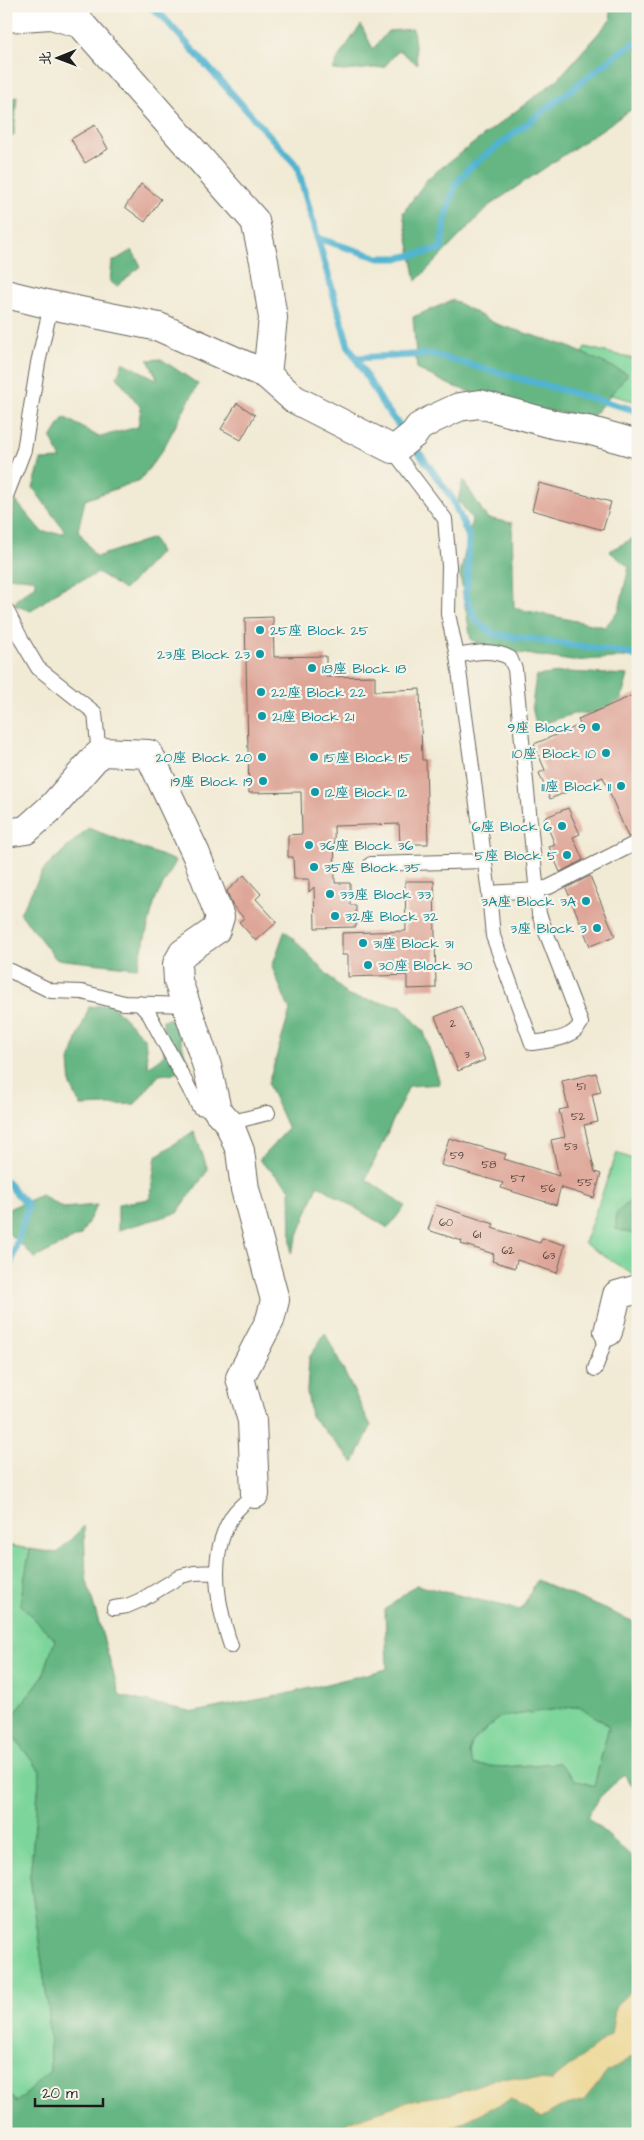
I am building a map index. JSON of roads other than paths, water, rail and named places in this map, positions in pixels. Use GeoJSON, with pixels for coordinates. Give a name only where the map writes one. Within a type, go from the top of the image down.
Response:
{"type":"FeatureCollection","features":[{"type":"Feature","properties":{"kind":"street"},"geometry":{"type":"LineString","coordinates":[[6,18],[51,15],[81,24],[255,221],[264,261],[273,318],[267,375]]}},
{"type":"Feature","properties":{"kind":"street"},"geometry":{"type":"LineString","coordinates":[[6,294],[159,327],[267,375],[294,399],[402,443],[433,419],[459,407],[480,404],[556,425],[588,430],[638,444]]}},
{"type":"Feature","properties":{"kind":"street"},"geometry":{"type":"LineString","coordinates":[[6,833],[26,830],[53,806],[102,752],[149,754],[196,854],[220,917],[216,930],[183,952],[177,964],[178,981],[223,1116],[240,1151],[246,1189],[275,1300],[270,1320],[240,1378],[252,1421],[255,1494]]}},
{"type":"Feature","properties":{"kind":"street"},"geometry":{"type":"LineString","coordinates":[[608,1332],[617,1295],[638,1289]]}},
{"type":"Feature","properties":{"kind":"lane"},"geometry":{"type":"LineString","coordinates":[[6,496],[24,450],[38,363],[51,305]]}},
{"type":"Feature","properties":{"kind":"lane"},"geometry":{"type":"LineString","coordinates":[[402,443],[445,519],[449,566],[448,614],[457,656],[489,893],[492,936],[532,1044],[564,1037],[577,1031],[581,1023],[539,914],[515,669],[510,658],[500,653],[478,652],[457,656]]}},
{"type":"Feature","properties":{"kind":"lane"},"geometry":{"type":"LineString","coordinates":[[6,609],[38,668],[95,714],[98,746],[102,752]]}},
{"type":"Feature","properties":{"kind":"lane"},"geometry":{"type":"LineString","coordinates":[[489,893],[536,890],[569,879],[638,842]]}},
{"type":"Feature","properties":{"kind":"lane"},"geometry":{"type":"LineString","coordinates":[[371,864],[485,861]]}},
{"type":"Feature","properties":{"kind":"lane"},"geometry":{"type":"LineString","coordinates":[[11,971],[51,991],[82,992],[124,1003],[186,1005]]}},
{"type":"Feature","properties":{"kind":"lane"},"geometry":{"type":"LineString","coordinates":[[138,1003],[149,1014],[200,1107],[223,1116],[268,1113]]}},
{"type":"Feature","properties":{"kind":"lane"},"geometry":{"type":"LineString","coordinates":[[595,1369],[608,1332]]}},
{"type":"Feature","properties":{"kind":"lane"},"geometry":{"type":"LineString","coordinates":[[231,1646],[221,1619],[217,1558],[227,1526],[233,1514],[255,1494]]}},
{"type":"Feature","properties":{"kind":"lane"},"geometry":{"type":"LineString","coordinates":[[114,1608],[127,1606],[141,1600],[181,1576],[194,1573],[217,1572]]}},
{"type":"Feature","properties":{"kind":"waterway"},"geometry":{"type":"LineString","coordinates":[[150,6],[163,17],[297,166],[348,345],[384,406],[406,434]]}},
{"type":"Feature","properties":{"kind":"waterway"},"geometry":{"type":"LineString","coordinates":[[317,238],[379,258],[399,258],[441,249],[445,219],[455,185],[469,168],[623,50],[638,41]]}},
{"type":"Feature","properties":{"kind":"waterway"},"geometry":{"type":"LineString","coordinates":[[356,358],[431,354],[638,411]]}},
{"type":"Feature","properties":{"kind":"waterway"},"geometry":{"type":"LineString","coordinates":[[412,443],[452,498],[469,537],[466,598],[477,621],[493,634],[628,653],[638,657]]}},
{"type":"Feature","properties":{"kind":"waterway"},"geometry":{"type":"LineString","coordinates":[[6,1181],[28,1206],[6,1279]]}},
{"type":"Feature","properties":{"kind":"place","name":"25座 Block 25"},"geometry":{"type":"Point","coordinates":[260,630]}},
{"type":"Feature","properties":{"kind":"place","name":"23座 Block 23"},"geometry":{"type":"Point","coordinates":[260,654]}},
{"type":"Feature","properties":{"kind":"place","name":"18座 Block 18"},"geometry":{"type":"Point","coordinates":[312,668]}},
{"type":"Feature","properties":{"kind":"place","name":"22座 Block 22"},"geometry":{"type":"Point","coordinates":[261,692]}},
{"type":"Feature","properties":{"kind":"place","name":"21座 Block 21"},"geometry":{"type":"Point","coordinates":[262,716]}},
{"type":"Feature","properties":{"kind":"place","name":"9座 Block 9"},"geometry":{"type":"Point","coordinates":[596,727]}},
{"type":"Feature","properties":{"kind":"place","name":"10座 Block 10"},"geometry":{"type":"Point","coordinates":[606,753]}},
{"type":"Feature","properties":{"kind":"place","name":"20座 Block 20"},"geometry":{"type":"Point","coordinates":[262,757]}},
{"type":"Feature","properties":{"kind":"place","name":"15座 Block 15"},"geometry":{"type":"Point","coordinates":[314,757]}},
{"type":"Feature","properties":{"kind":"place","name":"19座 Block 19"},"geometry":{"type":"Point","coordinates":[263,781]}},
{"type":"Feature","properties":{"kind":"place","name":"11座 Block 11"},"geometry":{"type":"Point","coordinates":[621,786]}},
{"type":"Feature","properties":{"kind":"place","name":"12座 Block 12"},"geometry":{"type":"Point","coordinates":[315,792]}},
{"type":"Feature","properties":{"kind":"place","name":"6座 Block 6"},"geometry":{"type":"Point","coordinates":[562,826]}},
{"type":"Feature","properties":{"kind":"place","name":"36座 Block 36"},"geometry":{"type":"Point","coordinates":[309,845]}},
{"type":"Feature","properties":{"kind":"place","name":"5座 Block 5"},"geometry":{"type":"Point","coordinates":[567,855]}},
{"type":"Feature","properties":{"kind":"place","name":"35座 Block 35"},"geometry":{"type":"Point","coordinates":[314,867]}},
{"type":"Feature","properties":{"kind":"place","name":"33座 Block 33"},"geometry":{"type":"Point","coordinates":[330,894]}},
{"type":"Feature","properties":{"kind":"place","name":"3A座 Block 3A"},"geometry":{"type":"Point","coordinates":[586,901]}},
{"type":"Feature","properties":{"kind":"place","name":"32座 Block 32"},"geometry":{"type":"Point","coordinates":[335,916]}},
{"type":"Feature","properties":{"kind":"place","name":"3座 Block 3"},"geometry":{"type":"Point","coordinates":[597,928]}},
{"type":"Feature","properties":{"kind":"place","name":"31座 Block 31"},"geometry":{"type":"Point","coordinates":[363,943]}},
{"type":"Feature","properties":{"kind":"place","name":"30座 Block 30"},"geometry":{"type":"Point","coordinates":[368,965]}}]}
